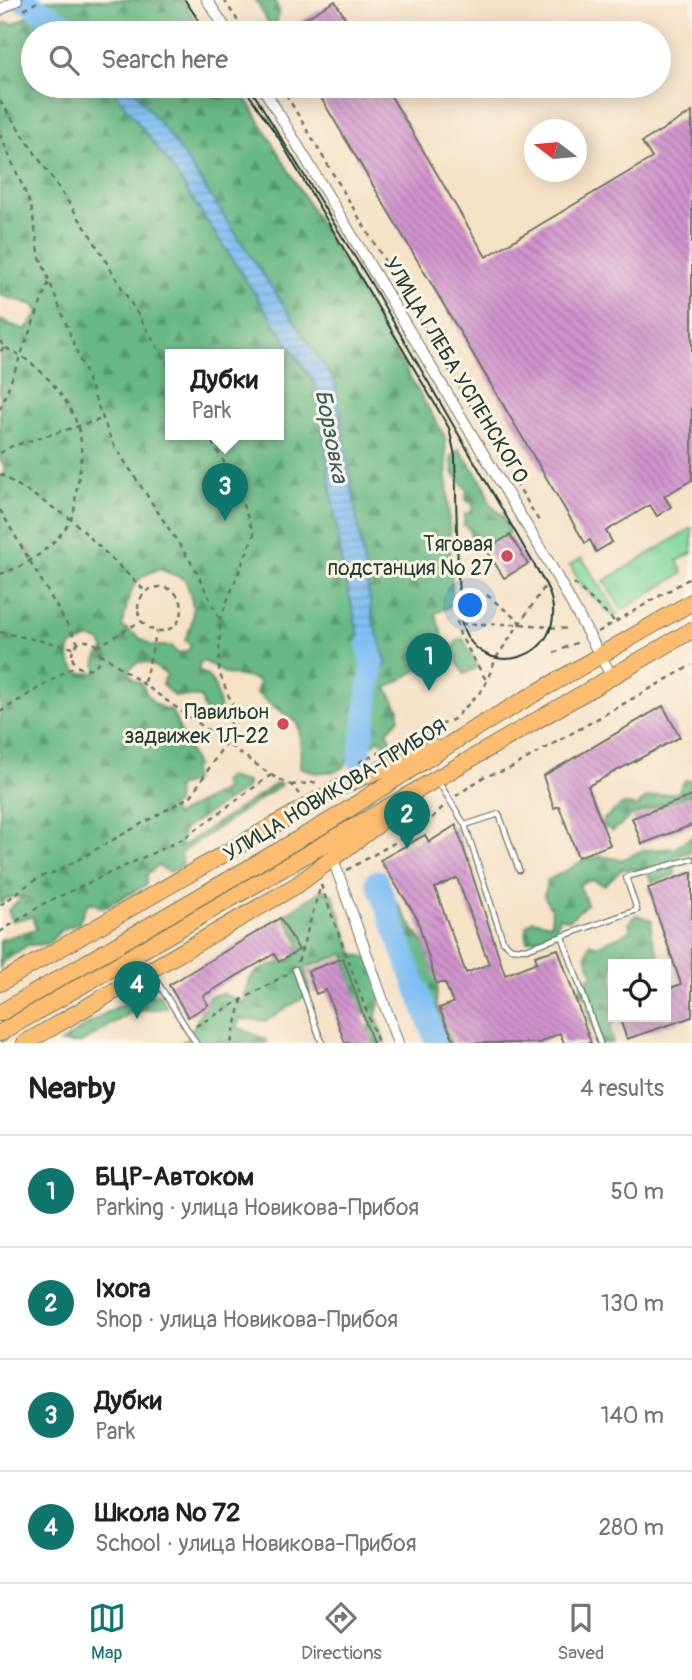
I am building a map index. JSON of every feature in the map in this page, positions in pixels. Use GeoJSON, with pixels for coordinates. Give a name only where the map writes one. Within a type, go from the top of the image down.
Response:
{"type":"FeatureCollection","features":[{"type":"Feature","properties":{"kind":"main road","name":"УЛИЦА НОВИКОВА-ПРИБОЯ"},"geometry":{"type":"LineString","coordinates":[[0,1013],[333,819],[469,733],[692,602]]}},
{"type":"Feature","properties":{"kind":"main road","name":"УЛИЦА НОВИКОВА-ПРИБОЯ"},"geometry":{"type":"LineString","coordinates":[[0,1033],[692,630]]}},
{"type":"Feature","properties":{"kind":"main road"},"geometry":{"type":"LineString","coordinates":[[0,983],[342,786],[469,733]]}},
{"type":"Feature","properties":{"kind":"main road"},"geometry":{"type":"LineString","coordinates":[[25,1043],[297,885],[335,867],[423,789]]}},
{"type":"Feature","properties":{"kind":"street"},"geometry":{"type":"LineString","coordinates":[[0,10],[17,0]]}},
{"type":"Feature","properties":{"kind":"street"},"geometry":{"type":"LineString","coordinates":[[207,0],[221,21]]}},
{"type":"Feature","properties":{"kind":"street","name":"УЛИЦА ГЛЕБА УСПЕНСКОГО"},"geometry":{"type":"LineString","coordinates":[[268,98],[551,566],[612,677]]}},
{"type":"Feature","properties":{"kind":"street"},"geometry":{"type":"LineString","coordinates":[[335,867],[398,1043]]}},
{"type":"Feature","properties":{"kind":"lane"},"geometry":{"type":"LineString","coordinates":[[438,780],[465,825],[503,941],[511,948],[526,949],[563,938],[637,909],[626,877],[692,859]]}},
{"type":"Feature","properties":{"kind":"lane"},"geometry":{"type":"LineString","coordinates":[[465,825],[499,814],[519,870]]}},
{"type":"Feature","properties":{"kind":"lane"},"geometry":{"type":"LineString","coordinates":[[563,938],[600,1043]]}},
{"type":"Feature","properties":{"kind":"lane"},"geometry":{"type":"LineString","coordinates":[[295,969],[322,1043]]}},
{"type":"Feature","properties":{"kind":"lane"},"geometry":{"type":"LineString","coordinates":[[150,971],[196,1043]]}},
{"type":"Feature","properties":{"kind":"path"},"geometry":{"type":"LineString","coordinates":[[224,0],[238,21]]}},
{"type":"Feature","properties":{"kind":"path"},"geometry":{"type":"LineString","coordinates":[[288,98],[541,526]]}},
{"type":"Feature","properties":{"kind":"path"},"geometry":{"type":"LineString","coordinates":[[0,101],[89,233],[165,360]]}},
{"type":"Feature","properties":{"kind":"path"},"geometry":{"type":"LineString","coordinates":[[0,134],[32,206],[40,257],[112,442],[194,567],[219,619]]}},
{"type":"Feature","properties":{"kind":"path"},"geometry":{"type":"LineString","coordinates":[[0,410],[50,281]]}},
{"type":"Feature","properties":{"kind":"path"},"geometry":{"type":"LineString","coordinates":[[0,341],[5,348],[22,354],[43,375],[78,425],[81,456],[71,519],[30,563],[0,574]]}},
{"type":"Feature","properties":{"kind":"path"},"geometry":{"type":"LineString","coordinates":[[0,351],[5,348]]}},
{"type":"Feature","properties":{"kind":"path"},"geometry":{"type":"LineString","coordinates":[[0,453],[102,419]]}},
{"type":"Feature","properties":{"kind":"path"},"geometry":{"type":"LineString","coordinates":[[0,905],[40,875],[56,872],[191,796],[226,742],[234,709],[219,672],[219,619],[254,534],[232,476],[211,440]]}},
{"type":"Feature","properties":{"kind":"path"},"geometry":{"type":"LineString","coordinates":[[0,474],[71,519],[146,592]]}},
{"type":"Feature","properties":{"kind":"path"},"geometry":{"type":"LineString","coordinates":[[0,510],[79,643]]}},
{"type":"Feature","properties":{"kind":"path"},"geometry":{"type":"LineString","coordinates":[[568,573],[575,584],[615,622],[692,577]]}},
{"type":"Feature","properties":{"kind":"path"},"geometry":{"type":"LineString","coordinates":[[356,764],[454,719],[487,681],[496,658],[522,624],[547,584]]}},
{"type":"Feature","properties":{"kind":"path"},"geometry":{"type":"LineString","coordinates":[[164,587],[177,594],[181,601],[179,621],[168,630],[157,631],[141,621],[139,602],[146,592],[164,587]]}},
{"type":"Feature","properties":{"kind":"path"},"geometry":{"type":"LineString","coordinates":[[487,595],[522,624]]}},
{"type":"Feature","properties":{"kind":"path"},"geometry":{"type":"LineString","coordinates":[[97,647],[141,621]]}},
{"type":"Feature","properties":{"kind":"path"},"geometry":{"type":"LineString","coordinates":[[457,621],[479,671],[487,681]]}},
{"type":"Feature","properties":{"kind":"path"},"geometry":{"type":"LineString","coordinates":[[461,624],[522,624],[568,629]]}},
{"type":"Feature","properties":{"kind":"path"},"geometry":{"type":"LineString","coordinates":[[144,682],[157,631]]}},
{"type":"Feature","properties":{"kind":"path"},"geometry":{"type":"LineString","coordinates":[[0,632],[74,648]]}},
{"type":"Feature","properties":{"kind":"path"},"geometry":{"type":"LineString","coordinates":[[100,653],[99,662],[92,668],[83,669],[76,665],[72,657],[74,648],[79,643],[87,641],[97,647],[100,653],[302,796]]}},
{"type":"Feature","properties":{"kind":"path"},"geometry":{"type":"LineString","coordinates":[[0,712],[76,665]]}},
{"type":"Feature","properties":{"kind":"path"},"geometry":{"type":"LineString","coordinates":[[188,1030],[295,969],[321,885],[335,867],[424,826],[450,800],[485,776],[507,770],[692,665]]}},
{"type":"Feature","properties":{"kind":"path"},"geometry":{"type":"LineString","coordinates":[[0,932],[43,904],[183,839],[271,775]]}},
{"type":"Feature","properties":{"kind":"path"},"geometry":{"type":"LineString","coordinates":[[290,785],[326,782],[318,787]]}},
{"type":"Feature","properties":{"kind":"path"},"geometry":{"type":"LineString","coordinates":[[309,891],[321,885]]}},
{"type":"Feature","properties":{"kind":"path"},"geometry":{"type":"LineString","coordinates":[[321,885],[379,1043]]}},
{"type":"Feature","properties":{"kind":"path"},"geometry":{"type":"LineString","coordinates":[[230,1043],[242,1000]]}},
{"type":"Feature","properties":{"kind":"green space"},"geometry":{"type":"Polygon","coordinates":[[[47,0],[182,0],[196,21],[74,21],[38,6],[47,0]]]}},
{"type":"Feature","properties":{"kind":"green space"},"geometry":{"type":"Polygon","coordinates":[[[256,0],[274,0],[279,11],[277,21],[267,21],[256,0]]]}},
{"type":"Feature","properties":{"kind":"green space"},"geometry":{"type":"Polygon","coordinates":[[[34,13],[45,21],[21,21],[21,98],[119,98],[166,159],[316,386],[342,564],[368,674],[387,665],[373,621],[335,382],[175,143],[140,98],[246,98],[445,437],[453,605],[435,613],[448,652],[387,688],[399,709],[399,719],[387,731],[392,742],[386,745],[379,739],[361,756],[350,752],[345,766],[336,771],[315,773],[300,767],[298,726],[256,692],[260,683],[256,680],[227,674],[201,661],[198,670],[209,678],[216,692],[220,710],[216,716],[204,709],[201,697],[174,696],[162,684],[167,675],[149,663],[137,662],[128,671],[133,679],[141,683],[156,705],[171,710],[196,766],[192,769],[193,782],[177,787],[176,804],[170,806],[175,816],[226,789],[222,782],[228,777],[247,782],[246,789],[184,829],[179,848],[279,782],[281,785],[181,853],[183,865],[170,872],[158,866],[147,874],[146,885],[103,908],[91,902],[85,907],[79,923],[61,930],[48,944],[28,945],[2,962],[0,969],[0,940],[36,929],[33,916],[12,921],[8,910],[24,896],[7,898],[0,904],[0,481],[5,468],[0,458],[0,320],[25,330],[39,313],[34,305],[0,295],[0,28],[6,22],[14,24],[34,13]],[[159,569],[135,584],[122,626],[152,646],[172,646],[177,653],[188,651],[191,645],[185,640],[193,610],[185,579],[159,569]],[[90,638],[71,646],[69,658],[79,673],[98,673],[96,660],[105,650],[100,641],[90,638]]]}},
{"type":"Feature","properties":{"kind":"green space"},"geometry":{"type":"Polygon","coordinates":[[[459,449],[486,488],[489,503],[503,516],[509,532],[502,545],[482,550],[471,544],[470,530],[464,525],[465,514],[472,512],[473,504],[466,500],[467,489],[454,474],[451,457],[459,449]]]}},
{"type":"Feature","properties":{"kind":"green space"},"geometry":{"type":"Polygon","coordinates":[[[692,528],[692,553],[677,561],[683,573],[622,610],[604,581],[692,528]]]}},
{"type":"Feature","properties":{"kind":"green space"},"geometry":{"type":"Polygon","coordinates":[[[582,558],[618,614],[614,617],[582,586],[570,565],[582,558]]]}},
{"type":"Feature","properties":{"kind":"green space"},"geometry":{"type":"Polygon","coordinates":[[[463,639],[478,667],[464,674],[451,651],[458,640],[463,639]]]}},
{"type":"Feature","properties":{"kind":"green space"},"geometry":{"type":"Polygon","coordinates":[[[685,780],[692,781],[692,794],[631,816],[613,831],[603,826],[604,819],[623,804],[637,807],[646,798],[678,792],[685,780]]]}},
{"type":"Feature","properties":{"kind":"green space"},"geometry":{"type":"Polygon","coordinates":[[[692,836],[692,851],[673,857],[675,875],[652,882],[646,870],[622,869],[604,885],[593,880],[579,884],[587,904],[569,920],[559,917],[554,934],[527,941],[526,926],[533,920],[551,924],[552,910],[544,896],[547,881],[583,861],[601,856],[622,860],[643,850],[675,848],[692,836]]]}},
{"type":"Feature","properties":{"kind":"green space"},"geometry":{"type":"Polygon","coordinates":[[[386,887],[439,967],[436,1003],[451,1043],[442,1043],[418,1001],[426,982],[410,942],[410,932],[380,907],[372,889],[386,887]]]}},
{"type":"Feature","properties":{"kind":"green space"},"geometry":{"type":"Polygon","coordinates":[[[322,890],[333,895],[354,954],[373,959],[383,990],[376,1015],[385,1043],[374,1043],[367,1039],[371,1021],[354,1002],[345,954],[305,968],[310,993],[266,1021],[240,1019],[237,1027],[265,1039],[267,1043],[179,1043],[187,1040],[209,996],[222,993],[244,1003],[252,976],[264,968],[292,960],[299,944],[284,915],[322,890]]]}},
{"type":"Feature","properties":{"kind":"green space"},"geometry":{"type":"Polygon","coordinates":[[[636,915],[652,920],[651,935],[660,959],[608,959],[608,1022],[614,1022],[610,1029],[613,1043],[597,1043],[587,1010],[589,1001],[578,990],[593,974],[586,955],[590,943],[597,946],[631,931],[629,923],[636,915]]]}},
{"type":"Feature","properties":{"kind":"green space"},"geometry":{"type":"Polygon","coordinates":[[[160,994],[167,1008],[134,1011],[81,1043],[60,1043],[120,1005],[160,994]]]}},
{"type":"Feature","properties":{"kind":"water"},"geometry":{"type":"Polygon","coordinates":[[[41,3],[75,21],[45,21],[29,10],[41,3]]]}},
{"type":"Feature","properties":{"kind":"water"},"geometry":{"type":"Polygon","coordinates":[[[119,98],[140,98],[175,143],[335,382],[373,621],[387,665],[375,674],[368,674],[342,564],[316,386],[166,159],[119,98]]]}},
{"type":"Feature","properties":{"kind":"building"},"geometry":{"type":"Polygon","coordinates":[[[335,1],[347,21],[301,21],[335,1]]]}},
{"type":"Feature","properties":{"kind":"building"},"geometry":{"type":"Polygon","coordinates":[[[321,98],[392,98],[486,257],[652,158],[642,142],[692,112],[692,480],[664,496],[671,507],[657,516],[650,505],[606,531],[612,542],[596,552],[590,540],[585,543],[321,98]]]}},
{"type":"Feature","properties":{"kind":"building","name":"Тяговая подстанция № 27"},"geometry":{"type":"Polygon","coordinates":[[[510,535],[528,564],[504,578],[486,549],[510,535]]]}},
{"type":"Feature","properties":{"kind":"building"},"geometry":{"type":"Polygon","coordinates":[[[663,706],[680,737],[588,786],[610,845],[578,857],[559,806],[554,808],[543,776],[663,706]]]}},
{"type":"Feature","properties":{"kind":"building"},"geometry":{"type":"Polygon","coordinates":[[[692,796],[692,825],[642,844],[632,818],[692,796]]]}},
{"type":"Feature","properties":{"kind":"building"},"geometry":{"type":"Polygon","coordinates":[[[456,825],[505,975],[537,962],[535,956],[558,949],[591,1043],[564,1043],[560,1033],[539,1043],[455,1043],[439,1008],[453,1003],[445,983],[436,983],[417,918],[380,860],[425,835],[429,842],[456,825]],[[457,878],[435,888],[466,973],[489,964],[457,878]]]}},
{"type":"Feature","properties":{"kind":"building"},"geometry":{"type":"Polygon","coordinates":[[[692,872],[692,1017],[627,1039],[621,1022],[671,1022],[671,988],[681,984],[648,888],[692,872]]]}},
{"type":"Feature","properties":{"kind":"building"},"geometry":{"type":"Polygon","coordinates":[[[280,918],[299,950],[279,962],[274,954],[203,996],[208,1005],[188,1017],[169,985],[280,918]]]}},
{"type":"Feature","properties":{"kind":"building"},"geometry":{"type":"Polygon","coordinates":[[[343,958],[373,1043],[345,1043],[326,990],[316,994],[308,971],[343,958]]]}},
{"type":"Feature","properties":{"kind":"waterway","name":"Борзовка"},"geometry":{"type":"LineString","coordinates":[[23,0],[59,21]]}},
{"type":"Feature","properties":{"kind":"waterway","name":"Борзовка"},"geometry":{"type":"LineString","coordinates":[[359,760],[372,668],[368,645]]}},
{"type":"Feature","properties":{"kind":"waterway","name":"Борзовка"},"geometry":{"type":"LineString","coordinates":[[377,881],[437,1043]]}},
{"type":"Feature","properties":{"kind":"tram line"},"geometry":{"type":"LineString","coordinates":[[185,0],[199,21]]}},
{"type":"Feature","properties":{"kind":"tram line"},"geometry":{"type":"LineString","coordinates":[[251,98],[278,137],[449,428],[455,456],[459,610],[467,636],[482,652],[500,659],[520,657],[537,648],[549,632],[553,611],[546,585],[369,280],[256,98]]}},
{"type":"Feature","properties":{"kind":"place","name":"Дубки"},"geometry":{"type":"Point","coordinates":[225,521]}},
{"type":"Feature","properties":{"kind":"place","name":"Тяговая подстанция № 27"},"geometry":{"type":"Point","coordinates":[507,556]}},
{"type":"Feature","properties":{"kind":"place","name":"БЦР-Автоком"},"geometry":{"type":"Point","coordinates":[429,691]}},
{"type":"Feature","properties":{"kind":"place","name":"Павильон задвижек 1Л-22"},"geometry":{"type":"Point","coordinates":[283,724]}},
{"type":"Feature","properties":{"kind":"place","name":"Ixora"},"geometry":{"type":"Point","coordinates":[407,849]}},
{"type":"Feature","properties":{"kind":"place","name":"Школа № 72"},"geometry":{"type":"Point","coordinates":[137,1019]}}]}
